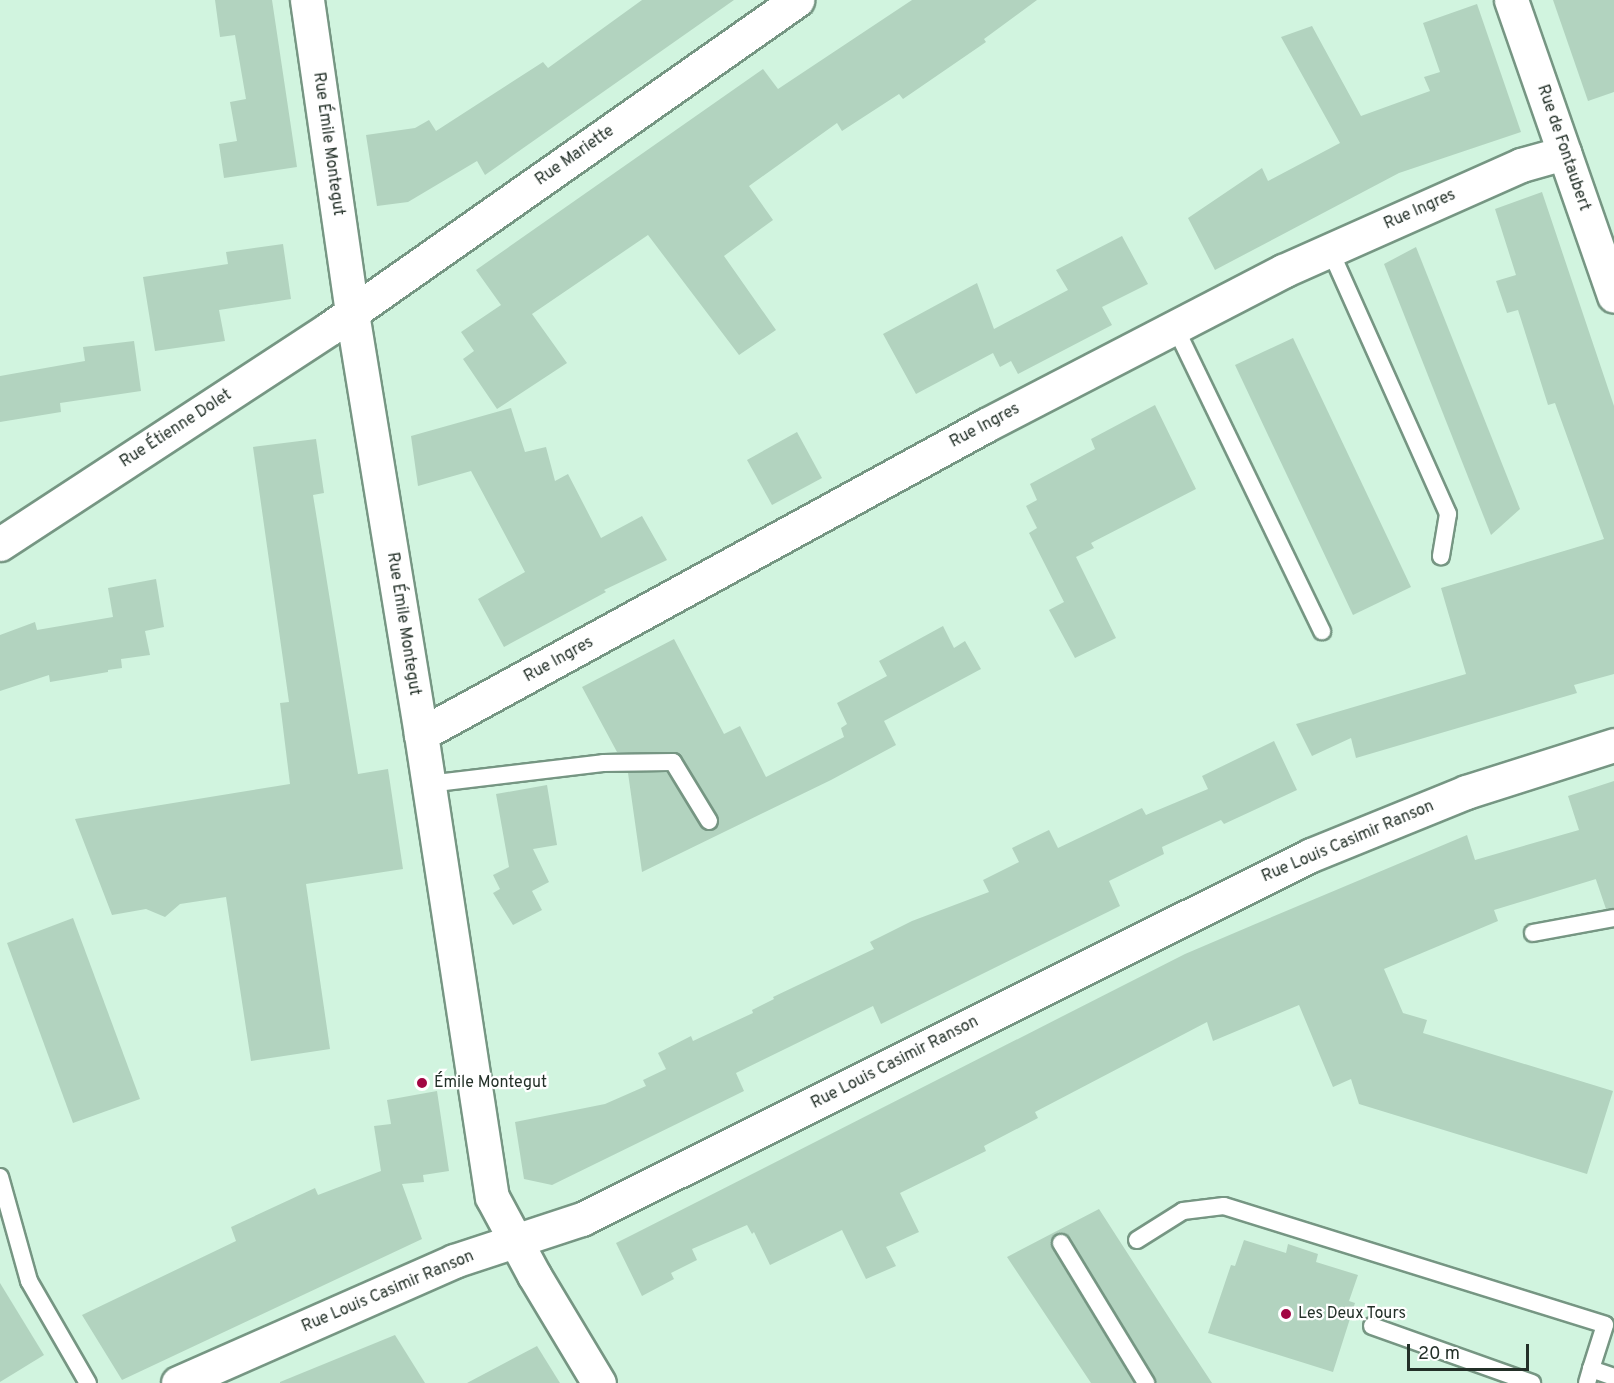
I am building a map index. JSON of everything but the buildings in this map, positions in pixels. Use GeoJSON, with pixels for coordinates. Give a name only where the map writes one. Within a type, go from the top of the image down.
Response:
{"type":"FeatureCollection","features":[{"type":"Feature","properties":{"kind":"street","name":"Rue Émile Montegut"},"geometry":{"type":"LineString","coordinates":[[307,0],[352,313],[421,734],[492,1197],[599,1383]]}},
{"type":"Feature","properties":{"kind":"street","name":"Rue Mariette"},"geometry":{"type":"LineString","coordinates":[[352,313],[797,0]]}},
{"type":"Feature","properties":{"kind":"street","name":"Rue de Fontaubert"},"geometry":{"type":"LineString","coordinates":[[1511,0],[1614,296]]}},
{"type":"Feature","properties":{"kind":"street","name":"Rue Ingres"},"geometry":{"type":"LineString","coordinates":[[421,734],[986,425],[1283,271],[1521,165],[1564,153]]}},
{"type":"Feature","properties":{"kind":"street","name":"Rue Étienne Dolet"},"geometry":{"type":"LineString","coordinates":[[0,544],[352,313]]}},
{"type":"Feature","properties":{"kind":"street","name":"Rue Louis Casimir Ranson"},"geometry":{"type":"LineString","coordinates":[[178,1383],[454,1261],[582,1219],[1311,855],[1466,792],[1614,745]]}},
{"type":"Feature","properties":{"kind":"lane"},"geometry":{"type":"LineString","coordinates":[[1330,250],[1448,514],[1441,556]]}},
{"type":"Feature","properties":{"kind":"lane"},"geometry":{"type":"LineString","coordinates":[[1175,327],[1322,631]]}},
{"type":"Feature","properties":{"kind":"lane"},"geometry":{"type":"LineString","coordinates":[[428,784],[603,763],[673,762],[709,821]]}},
{"type":"Feature","properties":{"kind":"lane"},"geometry":{"type":"LineString","coordinates":[[1533,933],[1614,918]]}},
{"type":"Feature","properties":{"kind":"lane"},"geometry":{"type":"LineString","coordinates":[[0,1177],[29,1281],[88,1383]]}},
{"type":"Feature","properties":{"kind":"lane"},"geometry":{"type":"LineString","coordinates":[[1137,1240],[1183,1211],[1224,1206],[1605,1325],[1589,1376],[1614,1377]]}},
{"type":"Feature","properties":{"kind":"lane"},"geometry":{"type":"LineString","coordinates":[[1061,1243],[1146,1383]]}},
{"type":"Feature","properties":{"kind":"lane"},"geometry":{"type":"LineString","coordinates":[[1372,1326],[1500,1378],[1532,1383]]}},
{"type":"Feature","properties":{"kind":"place","name":"Émile Montegut"},"geometry":{"type":"Point","coordinates":[422,1083]}},
{"type":"Feature","properties":{"kind":"place","name":"Les Deux Tours"},"geometry":{"type":"Point","coordinates":[1286,1314]}}]}
